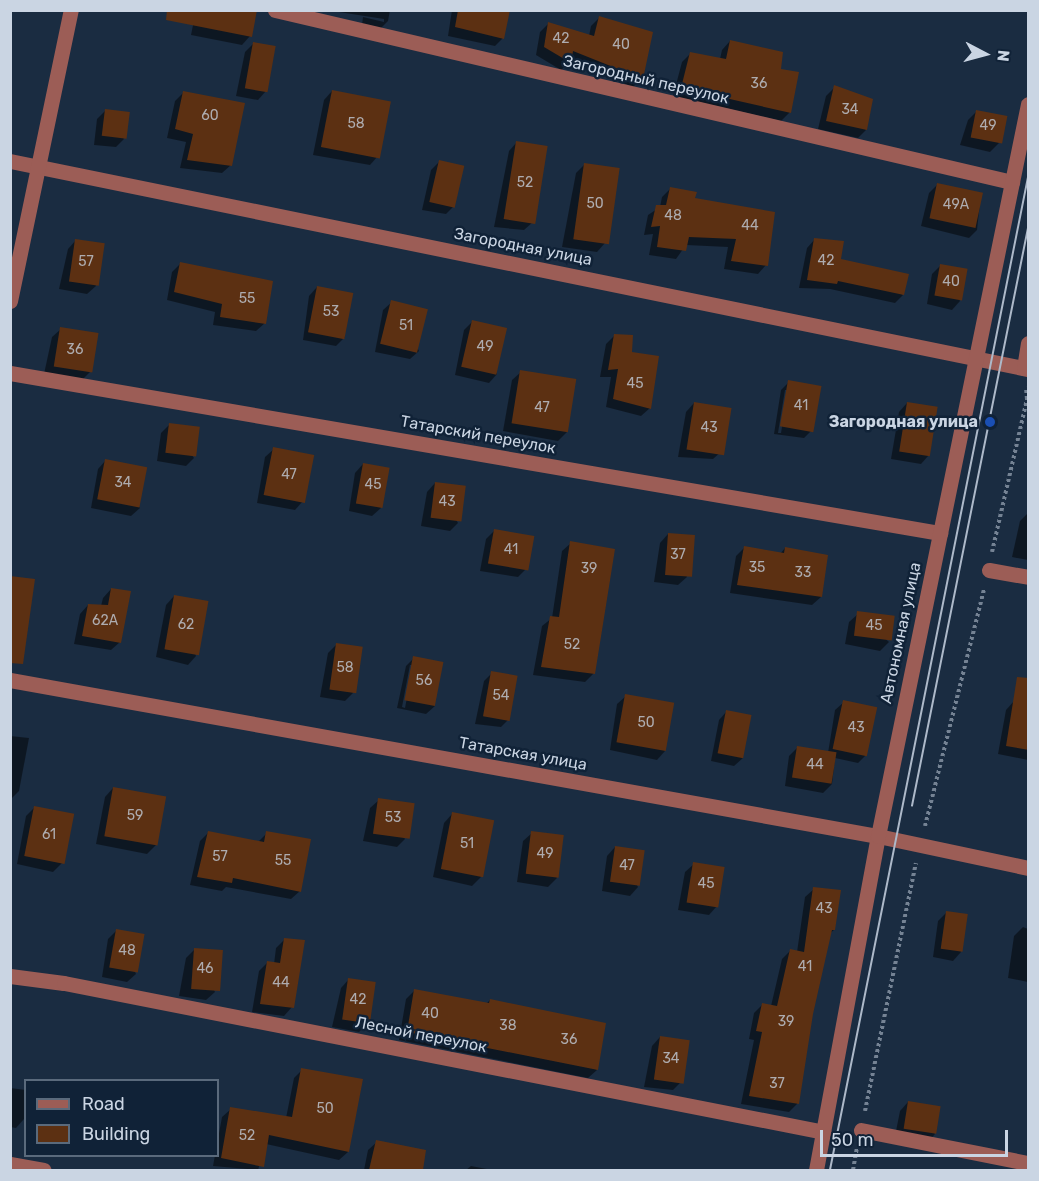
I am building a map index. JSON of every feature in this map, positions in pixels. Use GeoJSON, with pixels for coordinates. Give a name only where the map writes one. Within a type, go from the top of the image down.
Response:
{"type":"FeatureCollection","features":[{"type":"Feature","properties":{"kind":"street"},"geometry":{"type":"LineString","coordinates":[[10,301],[40,168],[71,10]]}},
{"type":"Feature","properties":{"kind":"street","name":"Загородный переулок"},"geometry":{"type":"LineString","coordinates":[[275,10],[1012,182]]}},
{"type":"Feature","properties":{"kind":"street","name":"Автономная улица"},"geometry":{"type":"LineString","coordinates":[[816,1170],[878,836],[1029,104]]}},
{"type":"Feature","properties":{"kind":"street","name":"Загородная улица"},"geometry":{"type":"LineString","coordinates":[[10,161],[1026,368]]}},
{"type":"Feature","properties":{"kind":"street"},"geometry":{"type":"LineString","coordinates":[[1026,368],[1029,343]]}},
{"type":"Feature","properties":{"kind":"street","name":"Татарский переулок"},"geometry":{"type":"LineString","coordinates":[[10,373],[940,533]]}},
{"type":"Feature","properties":{"kind":"street"},"geometry":{"type":"LineString","coordinates":[[988,570],[1029,577]]}},
{"type":"Feature","properties":{"kind":"street","name":"Татарская улица"},"geometry":{"type":"LineString","coordinates":[[10,680],[878,836],[1029,868]]}},
{"type":"Feature","properties":{"kind":"street","name":"Лесной переулок"},"geometry":{"type":"LineString","coordinates":[[10,976],[64,983],[824,1132]]}},
{"type":"Feature","properties":{"kind":"street"},"geometry":{"type":"LineString","coordinates":[[861,1130],[1029,1163]]}},
{"type":"Feature","properties":{"kind":"street"},"geometry":{"type":"LineString","coordinates":[[10,1164],[43,1170]]}},
{"type":"Feature","properties":{"kind":"path"},"geometry":{"type":"LineString","coordinates":[[853,1170],[920,846],[988,570],[1027,399],[1026,368]]}},
{"type":"Feature","properties":{"kind":"building"},"geometry":{"type":"Polygon","coordinates":[[[167,10],[257,10],[252,37],[166,20],[167,10]]]}},
{"type":"Feature","properties":{"kind":"building"},"geometry":{"type":"Polygon","coordinates":[[[458,10],[510,10],[504,39],[455,27],[458,10]]]}},
{"type":"Feature","properties":{"kind":"building"},"geometry":{"type":"Polygon","coordinates":[[[599,16],[653,32],[643,79],[573,51],[571,63],[544,47],[548,22],[594,36],[599,16]]]}},
{"type":"Feature","properties":{"kind":"building"},"geometry":{"type":"Polygon","coordinates":[[[730,40],[783,52],[781,69],[799,72],[791,113],[681,88],[690,52],[726,59],[730,40]]]}},
{"type":"Feature","properties":{"kind":"building"},"geometry":{"type":"Polygon","coordinates":[[[253,42],[276,46],[267,92],[245,88],[253,42]]]}},
{"type":"Feature","properties":{"kind":"building"},"geometry":{"type":"Polygon","coordinates":[[[834,85],[873,99],[867,130],[826,121],[834,85]]]}},
{"type":"Feature","properties":{"kind":"building"},"geometry":{"type":"Polygon","coordinates":[[[332,90],[391,101],[380,158],[321,147],[332,90]]]}},
{"type":"Feature","properties":{"kind":"building"},"geometry":{"type":"Polygon","coordinates":[[[183,91],[245,103],[232,166],[187,160],[193,134],[175,129],[183,91]]]}},
{"type":"Feature","properties":{"kind":"building"},"geometry":{"type":"Polygon","coordinates":[[[105,109],[130,112],[127,139],[102,136],[105,109]]]}},
{"type":"Feature","properties":{"kind":"building"},"geometry":{"type":"Polygon","coordinates":[[[976,110],[1007,116],[1002,144],[971,137],[976,110]]]}},
{"type":"Feature","properties":{"kind":"building"},"geometry":{"type":"Polygon","coordinates":[[[516,141],[548,146],[535,224],[504,219],[516,141]]]}},
{"type":"Feature","properties":{"kind":"building"},"geometry":{"type":"Polygon","coordinates":[[[439,160],[464,166],[455,208],[429,202],[439,160]]]}},
{"type":"Feature","properties":{"kind":"building"},"geometry":{"type":"Polygon","coordinates":[[[584,163],[620,168],[609,244],[573,239],[584,163]]]}},
{"type":"Feature","properties":{"kind":"building"},"geometry":{"type":"Polygon","coordinates":[[[937,183],[983,193],[975,228],[930,218],[937,183]]]}},
{"type":"Feature","properties":{"kind":"building"},"geometry":{"type":"Polygon","coordinates":[[[670,187],[697,192],[695,198],[775,212],[768,266],[731,261],[736,239],[689,237],[686,251],[657,247],[660,226],[651,227],[656,205],[666,205],[670,187]]]}},
{"type":"Feature","properties":{"kind":"building"},"geometry":{"type":"Polygon","coordinates":[[[814,238],[844,241],[841,259],[909,274],[904,295],[838,281],[837,284],[807,280],[814,238]]]}},
{"type":"Feature","properties":{"kind":"building"},"geometry":{"type":"Polygon","coordinates":[[[75,239],[105,243],[99,286],[69,282],[75,239]]]}},
{"type":"Feature","properties":{"kind":"building"},"geometry":{"type":"Polygon","coordinates":[[[180,262],[273,281],[266,324],[220,317],[222,304],[174,292],[180,262]]]}},
{"type":"Feature","properties":{"kind":"building"},"geometry":{"type":"Polygon","coordinates":[[[940,264],[968,269],[962,300],[934,296],[940,264]]]}},
{"type":"Feature","properties":{"kind":"building"},"geometry":{"type":"Polygon","coordinates":[[[317,286],[353,293],[344,339],[308,332],[317,286]]]}},
{"type":"Feature","properties":{"kind":"building"},"geometry":{"type":"Polygon","coordinates":[[[391,300],[428,309],[417,353],[380,344],[391,300]]]}},
{"type":"Feature","properties":{"kind":"building"},"geometry":{"type":"Polygon","coordinates":[[[472,320],[507,328],[496,375],[461,367],[472,320]]]}},
{"type":"Feature","properties":{"kind":"building"},"geometry":{"type":"Polygon","coordinates":[[[60,327],[99,333],[92,373],[54,367],[60,327]]]}},
{"type":"Feature","properties":{"kind":"building"},"geometry":{"type":"Polygon","coordinates":[[[614,334],[633,335],[632,352],[659,356],[651,409],[613,399],[618,369],[608,370],[614,334]]]}},
{"type":"Feature","properties":{"kind":"building"},"geometry":{"type":"Polygon","coordinates":[[[520,370],[576,379],[568,432],[512,423],[520,370]]]}},
{"type":"Feature","properties":{"kind":"building"},"geometry":{"type":"Polygon","coordinates":[[[788,380],[821,386],[813,432],[780,426],[788,380]]]}},
{"type":"Feature","properties":{"kind":"building"},"geometry":{"type":"Polygon","coordinates":[[[694,402],[732,408],[724,455],[686,449],[694,402]]]}},
{"type":"Feature","properties":{"kind":"building"},"geometry":{"type":"Polygon","coordinates":[[[907,402],[938,407],[930,456],[899,451],[907,402]]]}},
{"type":"Feature","properties":{"kind":"building"},"geometry":{"type":"Polygon","coordinates":[[[169,423],[200,427],[196,457],[165,453],[169,423]]]}},
{"type":"Feature","properties":{"kind":"building"},"geometry":{"type":"Polygon","coordinates":[[[273,447],[314,455],[305,503],[264,495],[273,447]]]}},
{"type":"Feature","properties":{"kind":"building"},"geometry":{"type":"Polygon","coordinates":[[[105,459],[147,467],[139,507],[97,499],[105,459]]]}},
{"type":"Feature","properties":{"kind":"building"},"geometry":{"type":"Polygon","coordinates":[[[363,463],[390,468],[382,508],[356,503],[363,463]]]}},
{"type":"Feature","properties":{"kind":"building"},"geometry":{"type":"Polygon","coordinates":[[[435,482],[466,486],[461,522],[431,518],[435,482]]]}},
{"type":"Feature","properties":{"kind":"building"},"geometry":{"type":"Polygon","coordinates":[[[494,529],[534,536],[528,571],[488,563],[494,529]]]}},
{"type":"Feature","properties":{"kind":"building"},"geometry":{"type":"Polygon","coordinates":[[[668,533],[695,535],[692,577],[665,575],[668,533]]]}},
{"type":"Feature","properties":{"kind":"building"},"geometry":{"type":"Polygon","coordinates":[[[570,541],[615,549],[595,674],[541,667],[550,616],[559,617],[570,541]]]}},
{"type":"Feature","properties":{"kind":"building"},"geometry":{"type":"Polygon","coordinates":[[[744,546],[784,553],[785,547],[828,555],[822,597],[737,585],[744,546]]]}},
{"type":"Feature","properties":{"kind":"building"},"geometry":{"type":"Polygon","coordinates":[[[10,576],[35,579],[23,664],[10,663],[10,576]]]}},
{"type":"Feature","properties":{"kind":"building"},"geometry":{"type":"Polygon","coordinates":[[[111,588],[131,591],[121,643],[82,636],[88,604],[108,605],[111,588]]]}},
{"type":"Feature","properties":{"kind":"building"},"geometry":{"type":"Polygon","coordinates":[[[174,595],[208,601],[199,655],[164,649],[174,595]]]}},
{"type":"Feature","properties":{"kind":"building"},"geometry":{"type":"Polygon","coordinates":[[[857,611],[895,616],[892,640],[854,636],[857,611]]]}},
{"type":"Feature","properties":{"kind":"building"},"geometry":{"type":"Polygon","coordinates":[[[336,643],[363,647],[356,693],[329,690],[336,643]]]}},
{"type":"Feature","properties":{"kind":"building"},"geometry":{"type":"Polygon","coordinates":[[[413,656],[443,662],[435,706],[404,700],[413,656]]]}},
{"type":"Feature","properties":{"kind":"building"},"geometry":{"type":"Polygon","coordinates":[[[491,671],[518,676],[510,721],[483,716],[491,671]]]}},
{"type":"Feature","properties":{"kind":"building"},"geometry":{"type":"Polygon","coordinates":[[[1017,677],[1029,678],[1029,750],[1006,746],[1017,677]]]}},
{"type":"Feature","properties":{"kind":"building"},"geometry":{"type":"Polygon","coordinates":[[[625,694],[674,703],[666,751],[616,742],[625,694]]]}},
{"type":"Feature","properties":{"kind":"building"},"geometry":{"type":"Polygon","coordinates":[[[843,700],[877,707],[867,756],[833,749],[843,700]]]}},
{"type":"Feature","properties":{"kind":"building"},"geometry":{"type":"Polygon","coordinates":[[[726,710],[752,715],[743,758],[718,753],[726,710]]]}},
{"type":"Feature","properties":{"kind":"building"},"geometry":{"type":"Polygon","coordinates":[[[797,746],[837,752],[832,784],[792,778],[797,746]]]}},
{"type":"Feature","properties":{"kind":"building"},"geometry":{"type":"Polygon","coordinates":[[[113,787],[166,796],[157,846],[104,836],[113,787]]]}},
{"type":"Feature","properties":{"kind":"building"},"geometry":{"type":"Polygon","coordinates":[[[378,798],[415,803],[410,839],[373,834],[378,798]]]}},
{"type":"Feature","properties":{"kind":"building"},"geometry":{"type":"Polygon","coordinates":[[[34,806],[74,814],[65,864],[24,856],[34,806]]]}},
{"type":"Feature","properties":{"kind":"building"},"geometry":{"type":"Polygon","coordinates":[[[452,812],[494,820],[483,877],[441,869],[452,812]]]}},
{"type":"Feature","properties":{"kind":"building"},"geometry":{"type":"Polygon","coordinates":[[[208,831],[264,842],[266,831],[311,839],[301,892],[233,878],[232,883],[197,877],[208,831]]]}},
{"type":"Feature","properties":{"kind":"building"},"geometry":{"type":"Polygon","coordinates":[[[531,831],[564,835],[559,878],[526,874],[531,831]]]}},
{"type":"Feature","properties":{"kind":"building"},"geometry":{"type":"Polygon","coordinates":[[[615,846],[645,850],[640,886],[610,882],[615,846]]]}},
{"type":"Feature","properties":{"kind":"building"},"geometry":{"type":"Polygon","coordinates":[[[693,862],[725,867],[718,908],[687,902],[693,862]]]}},
{"type":"Feature","properties":{"kind":"building"},"geometry":{"type":"Polygon","coordinates":[[[813,887],[841,890],[835,930],[832,930],[813,1014],[799,1104],[749,1096],[762,1032],[756,1031],[762,1003],[777,1006],[790,949],[804,952],[813,887]]]}},
{"type":"Feature","properties":{"kind":"building"},"geometry":{"type":"Polygon","coordinates":[[[946,911],[968,914],[962,952],[941,949],[946,911]]]}},
{"type":"Feature","properties":{"kind":"building"},"geometry":{"type":"Polygon","coordinates":[[[116,929],[145,934],[138,972],[109,967],[116,929]]]}},
{"type":"Feature","properties":{"kind":"building"},"geometry":{"type":"Polygon","coordinates":[[[284,938],[305,940],[294,1008],[260,1004],[267,961],[280,963],[284,938]]]}},
{"type":"Feature","properties":{"kind":"building"},"geometry":{"type":"Polygon","coordinates":[[[194,948],[223,950],[220,991],[191,989],[194,948]]]}},
{"type":"Feature","properties":{"kind":"building"},"geometry":{"type":"Polygon","coordinates":[[[348,978],[376,982],[370,1023],[342,1020],[348,978]]]}},
{"type":"Feature","properties":{"kind":"building"},"geometry":{"type":"Polygon","coordinates":[[[414,989],[489,1003],[490,999],[606,1023],[598,1070],[407,1032],[414,989]]]}},
{"type":"Feature","properties":{"kind":"building"},"geometry":{"type":"Polygon","coordinates":[[[660,1036],[690,1040],[684,1084],[654,1080],[660,1036]]]}},
{"type":"Feature","properties":{"kind":"building"},"geometry":{"type":"Polygon","coordinates":[[[301,1068],[363,1079],[349,1152],[269,1135],[264,1167],[221,1158],[230,1107],[292,1117],[301,1068]]]}},
{"type":"Feature","properties":{"kind":"building"},"geometry":{"type":"Polygon","coordinates":[[[908,1101],[941,1106],[936,1134],[904,1129],[908,1101]]]}},
{"type":"Feature","properties":{"kind":"building"},"geometry":{"type":"Polygon","coordinates":[[[376,1140],[426,1150],[423,1170],[369,1170],[376,1140]]]}},
{"type":"Feature","properties":{"kind":"tram line"},"geometry":{"type":"LineString","coordinates":[[830,1170],[1028,177]]}},
{"type":"Feature","properties":{"kind":"tram line"},"geometry":{"type":"LineString","coordinates":[[912,806],[1028,228]]}},
{"type":"Feature","properties":{"kind":"place","name":"Загородная улица"},"geometry":{"type":"Point","coordinates":[990,422]}}]}
